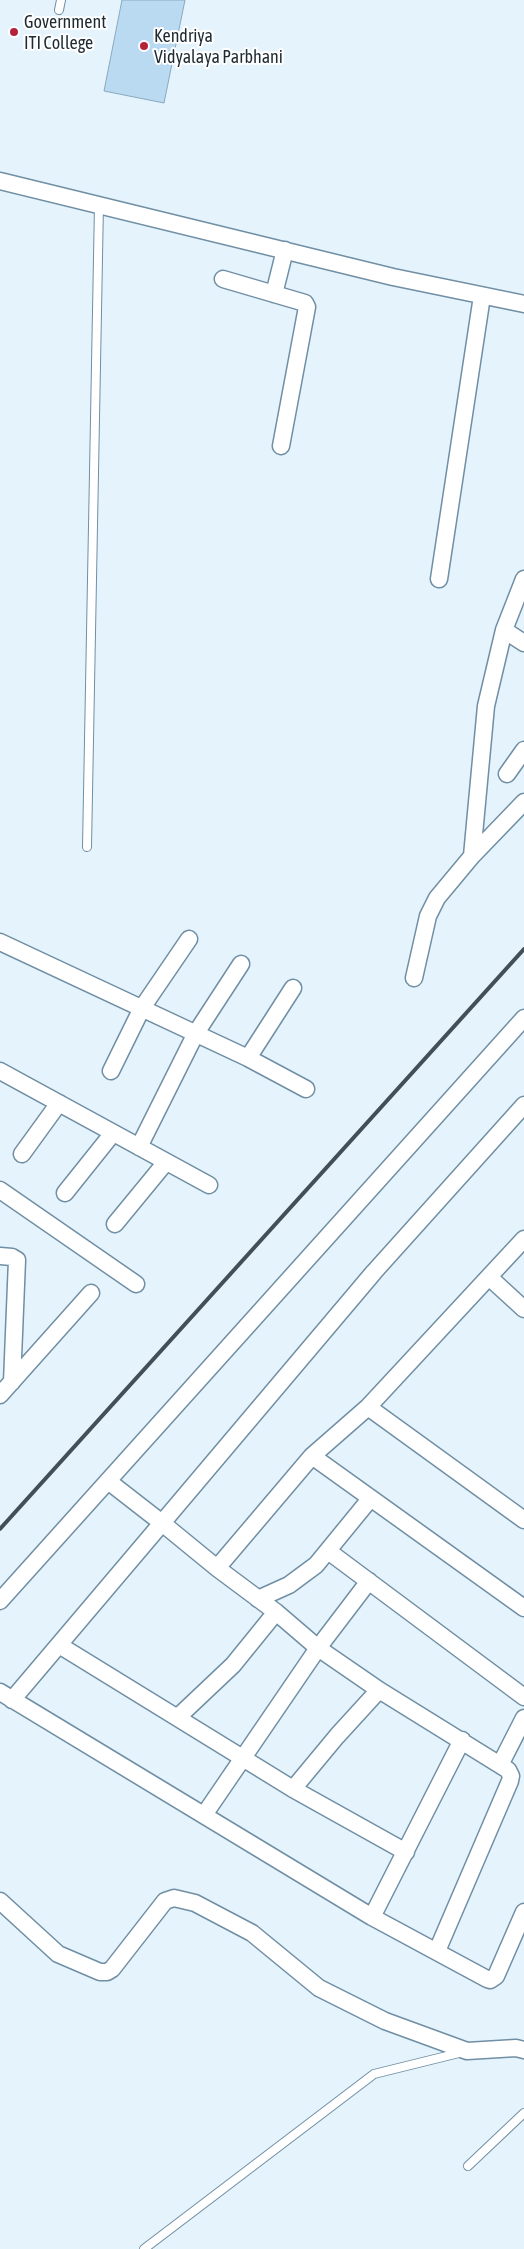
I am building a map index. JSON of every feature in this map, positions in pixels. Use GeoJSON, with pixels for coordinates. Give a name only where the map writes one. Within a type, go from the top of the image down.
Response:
{"type":"FeatureCollection","features":[{"type":"Feature","properties":{"kind":"street"},"geometry":{"type":"LineString","coordinates":[[0,182],[99,204],[393,277],[524,304]]}},
{"type":"Feature","properties":{"kind":"street"},"geometry":{"type":"LineString","coordinates":[[274,294],[285,250]]}},
{"type":"Feature","properties":{"kind":"street"},"geometry":{"type":"LineString","coordinates":[[223,279],[305,303],[307,307],[281,446]]}},
{"type":"Feature","properties":{"kind":"street"},"geometry":{"type":"LineString","coordinates":[[439,579],[482,296]]}},
{"type":"Feature","properties":{"kind":"street"},"geometry":{"type":"LineString","coordinates":[[472,856],[486,706],[504,630],[524,579]]}},
{"type":"Feature","properties":{"kind":"street"},"geometry":{"type":"LineString","coordinates":[[504,630],[524,643]]}},
{"type":"Feature","properties":{"kind":"street"},"geometry":{"type":"LineString","coordinates":[[507,774],[524,750]]}},
{"type":"Feature","properties":{"kind":"street"},"geometry":{"type":"LineString","coordinates":[[414,978],[431,907],[472,856],[524,802]]}},
{"type":"Feature","properties":{"kind":"street"},"geometry":{"type":"LineString","coordinates":[[111,1071],[142,1008],[189,939]]}},
{"type":"Feature","properties":{"kind":"street"},"geometry":{"type":"LineString","coordinates":[[0,942],[196,1033],[306,1089]]}},
{"type":"Feature","properties":{"kind":"street"},"geometry":{"type":"LineString","coordinates":[[139,1147],[196,1033],[241,964]]}},
{"type":"Feature","properties":{"kind":"street"},"geometry":{"type":"LineString","coordinates":[[248,1058],[293,988]]}},
{"type":"Feature","properties":{"kind":"street"},"geometry":{"type":"LineString","coordinates":[[0,1601],[524,1018]]}},
{"type":"Feature","properties":{"kind":"street"},"geometry":{"type":"LineString","coordinates":[[0,1071],[209,1185]]}},
{"type":"Feature","properties":{"kind":"street"},"geometry":{"type":"LineString","coordinates":[[22,1154],[59,1104]]}},
{"type":"Feature","properties":{"kind":"street"},"geometry":{"type":"LineString","coordinates":[[524,1105],[368,1280],[59,1645],[6,1696],[372,1917],[486,1979],[493,1979],[524,1912]]}},
{"type":"Feature","properties":{"kind":"street"},"geometry":{"type":"LineString","coordinates":[[65,1193],[112,1133]]}},
{"type":"Feature","properties":{"kind":"street"},"geometry":{"type":"LineString","coordinates":[[115,1224],[166,1162]]}},
{"type":"Feature","properties":{"kind":"street"},"geometry":{"type":"LineString","coordinates":[[0,1190],[136,1284]]}},
{"type":"Feature","properties":{"kind":"street"},"geometry":{"type":"LineString","coordinates":[[217,1568],[312,1456],[368,1407],[524,1239]]}},
{"type":"Feature","properties":{"kind":"street"},"geometry":{"type":"LineString","coordinates":[[2,1254],[17,1260],[12,1382]]}},
{"type":"Feature","properties":{"kind":"street"},"geometry":{"type":"LineString","coordinates":[[489,1277],[524,1308]]}},
{"type":"Feature","properties":{"kind":"street"},"geometry":{"type":"LineString","coordinates":[[0,1395],[91,1293]]}},
{"type":"Feature","properties":{"kind":"street"},"geometry":{"type":"LineString","coordinates":[[368,1407],[524,1520]]}},
{"type":"Feature","properties":{"kind":"street"},"geometry":{"type":"LineString","coordinates":[[312,1456],[524,1608]]}},
{"type":"Feature","properties":{"kind":"street"},"geometry":{"type":"LineString","coordinates":[[108,1481],[217,1568],[276,1612],[318,1648],[378,1690],[508,1770],[511,1776],[510,1781],[437,1951]]}},
{"type":"Feature","properties":{"kind":"street"},"geometry":{"type":"LineString","coordinates":[[258,1599],[288,1584],[316,1564],[370,1499]]}},
{"type":"Feature","properties":{"kind":"street"},"geometry":{"type":"LineString","coordinates":[[328,1551],[524,1697]]}},
{"type":"Feature","properties":{"kind":"street"},"geometry":{"type":"LineString","coordinates":[[204,1815],[318,1648],[369,1581]]}},
{"type":"Feature","properties":{"kind":"street"},"geometry":{"type":"LineString","coordinates":[[178,1717],[237,1660],[276,1612]]}},
{"type":"Feature","properties":{"kind":"street"},"geometry":{"type":"LineString","coordinates":[[59,1645],[293,1789],[406,1852]]}},
{"type":"Feature","properties":{"kind":"street"},"geometry":{"type":"LineString","coordinates":[[293,1789],[378,1690]]}},
{"type":"Feature","properties":{"kind":"street"},"geometry":{"type":"LineString","coordinates":[[500,1765],[524,1718]]}},
{"type":"Feature","properties":{"kind":"street"},"geometry":{"type":"LineString","coordinates":[[372,1917],[462,1740]]}},
{"type":"Feature","properties":{"kind":"street"},"geometry":{"type":"LineString","coordinates":[[0,1901],[58,1954],[100,1972],[107,1972],[112,1969],[165,1901],[174,1898],[195,1903],[252,1933],[324,1991],[385,2020],[467,2051],[521,2046]]}},
{"type":"Feature","properties":{"kind":"lane"},"geometry":{"type":"LineString","coordinates":[[59,10],[61,0]]}},
{"type":"Feature","properties":{"kind":"lane"},"geometry":{"type":"LineString","coordinates":[[87,847],[99,204]]}},
{"type":"Feature","properties":{"kind":"lane"},"geometry":{"type":"LineString","coordinates":[[144,2249],[374,2074],[467,2051]]}},
{"type":"Feature","properties":{"kind":"lane"},"geometry":{"type":"LineString","coordinates":[[468,2166],[524,2113]]}},
{"type":"Feature","properties":{"kind":"building","name":"Kendriya Vidyalaya Parbhani"},"geometry":{"type":"Polygon","coordinates":[[[122,0],[185,0],[164,103],[104,91],[122,0]]]}},
{"type":"Feature","properties":{"kind":"railway"},"geometry":{"type":"LineString","coordinates":[[0,1529],[524,949]]}},
{"type":"Feature","properties":{"kind":"place","name":"Government ITI College"},"geometry":{"type":"Point","coordinates":[14,32]}},
{"type":"Feature","properties":{"kind":"place","name":"Kendriya Vidyalaya Parbhani"},"geometry":{"type":"Point","coordinates":[144,46]}}]}
